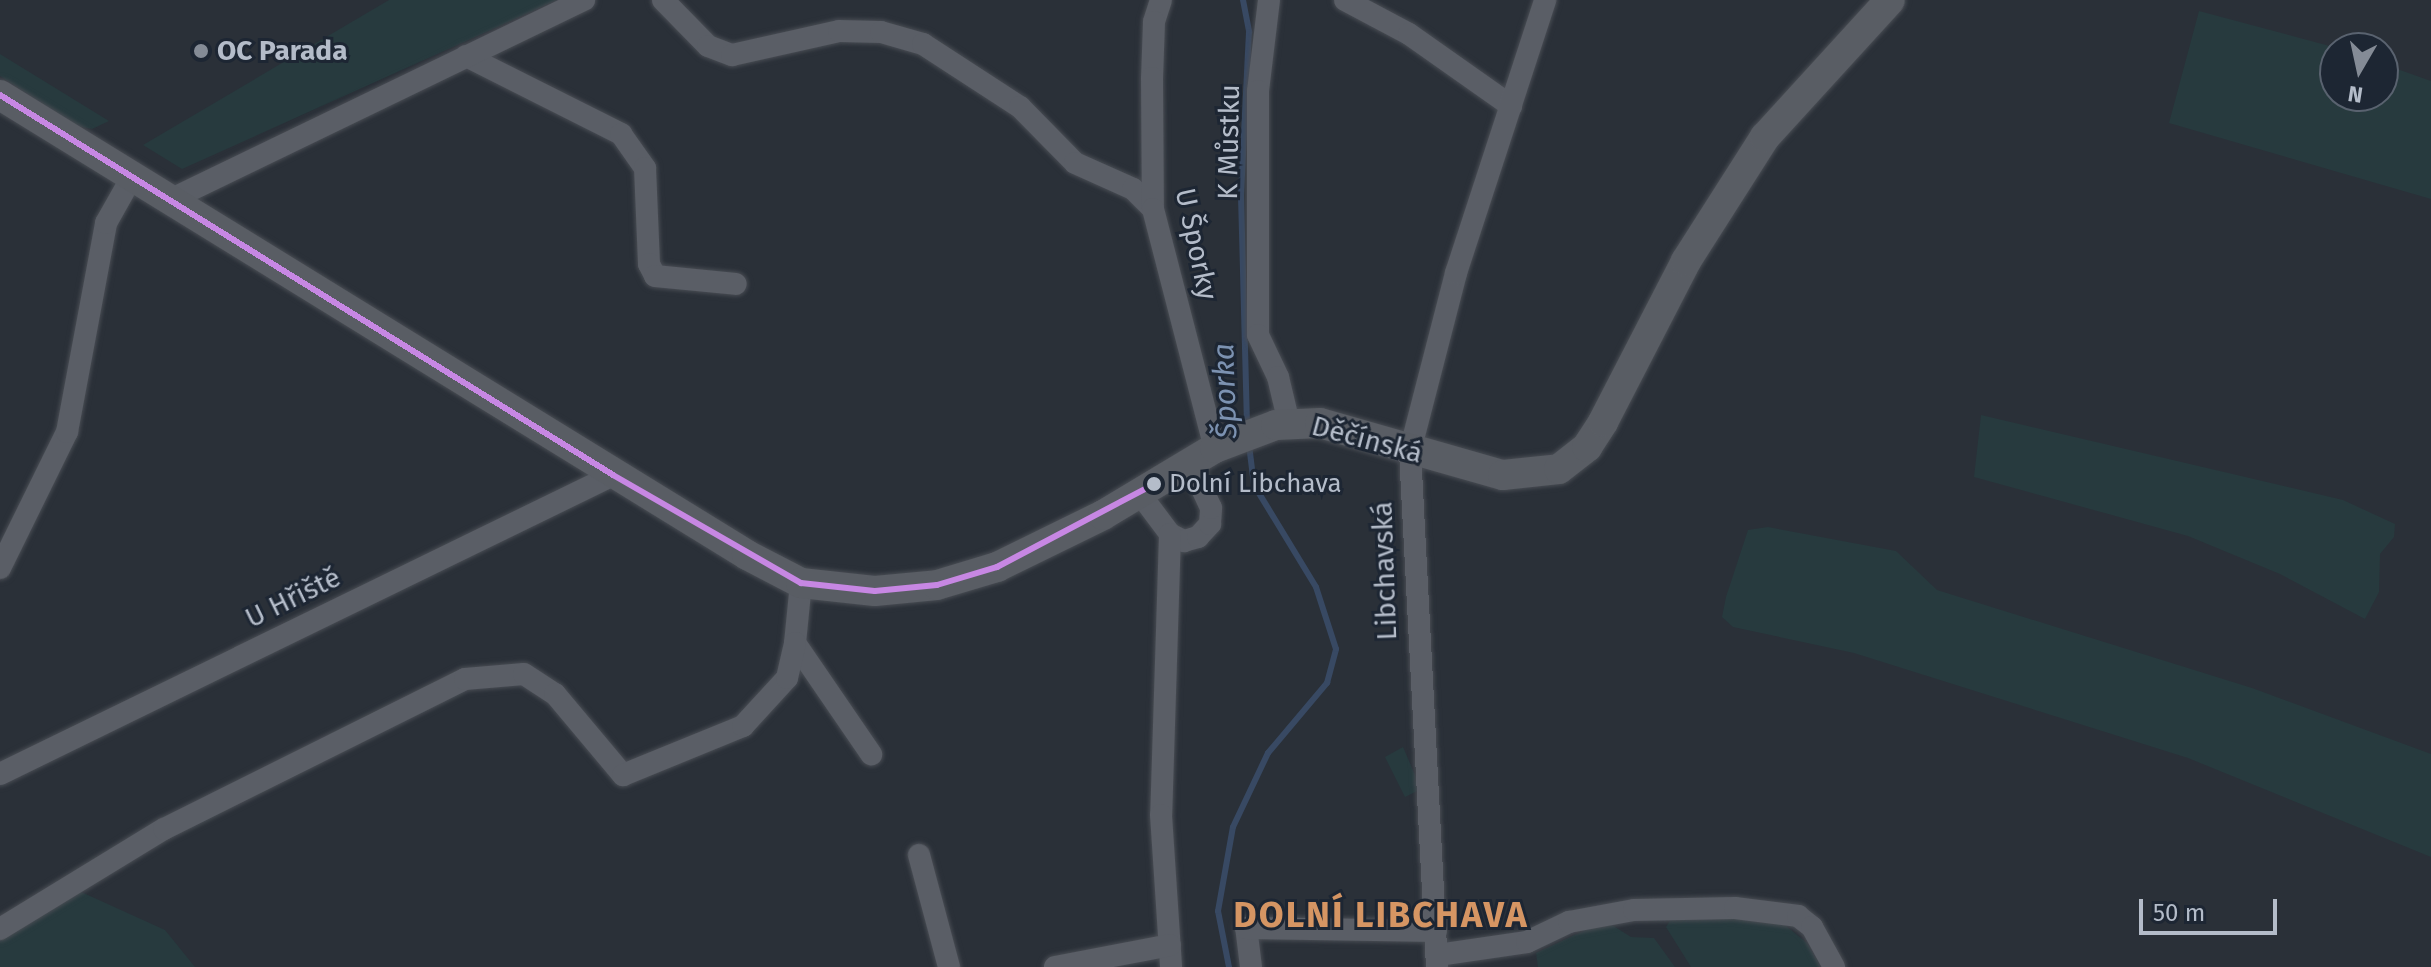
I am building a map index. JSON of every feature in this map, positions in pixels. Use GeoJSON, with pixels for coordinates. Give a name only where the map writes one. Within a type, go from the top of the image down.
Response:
{"type":"FeatureCollection","features":[{"type":"Feature","properties":{"kind":"main road","name":"Děčínská"},"geometry":{"type":"LineString","coordinates":[[0,95],[613,475],[801,583],[875,591],[937,585],[997,567],[1140,494],[1211,451],[1277,425],[1320,423],[1410,451],[1516,476],[1552,472],[1579,455],[1603,422],[1686,261],[1765,137],[1890,0]]}},
{"type":"Feature","properties":{"kind":"street"},"geometry":{"type":"LineString","coordinates":[[172,199],[584,0]]}},
{"type":"Feature","properties":{"kind":"street"},"geometry":{"type":"LineString","coordinates":[[663,0],[708,46],[732,55],[839,31],[881,32],[923,44],[1020,107],[1075,163],[1133,189],[1153,209]]}},
{"type":"Feature","properties":{"kind":"street","name":"U Šporky"},"geometry":{"type":"LineString","coordinates":[[1161,0],[1154,22],[1153,209],[1211,451],[1210,524],[1198,537],[1184,541],[1170,534]]}},
{"type":"Feature","properties":{"kind":"street","name":"K Můstku"},"geometry":{"type":"LineString","coordinates":[[1269,0],[1258,91],[1258,335],[1278,377],[1277,425]]}},
{"type":"Feature","properties":{"kind":"street"},"geometry":{"type":"LineString","coordinates":[[1345,0],[1409,34],[1511,106]]}},
{"type":"Feature","properties":{"kind":"street","name":"Libchavská"},"geometry":{"type":"LineString","coordinates":[[1437,961],[1410,451],[1456,273],[1545,0]]}},
{"type":"Feature","properties":{"kind":"street"},"geometry":{"type":"LineString","coordinates":[[466,56],[621,134],[645,168],[649,264],[655,276],[736,284]]}},
{"type":"Feature","properties":{"kind":"street"},"geometry":{"type":"LineString","coordinates":[[0,568],[67,432],[106,223],[133,175]]}},
{"type":"Feature","properties":{"kind":"street","name":"U Hřiště"},"geometry":{"type":"LineString","coordinates":[[0,774],[613,475]]}},
{"type":"Feature","properties":{"kind":"street"},"geometry":{"type":"LineString","coordinates":[[1055,967],[1170,956],[1161,815],[1170,534],[1140,494]]}},
{"type":"Feature","properties":{"kind":"street"},"geometry":{"type":"LineString","coordinates":[[0,929],[164,829],[465,679],[524,674],[555,694],[623,775],[743,726],[787,678],[795,643],[801,583]]}},
{"type":"Feature","properties":{"kind":"street"},"geometry":{"type":"LineString","coordinates":[[795,643],[871,754]]}},
{"type":"Feature","properties":{"kind":"street"},"geometry":{"type":"LineString","coordinates":[[919,855],[949,967]]}},
{"type":"Feature","properties":{"kind":"street"},"geometry":{"type":"LineString","coordinates":[[1437,961],[1527,942],[1569,922],[1634,910],[1735,908],[1798,916],[1812,927],[1834,967]]}},
{"type":"Feature","properties":{"kind":"street"},"geometry":{"type":"LineString","coordinates":[[1251,967],[1246,928],[1436,931]]}},
{"type":"Feature","properties":{"kind":"green space"},"geometry":{"type":"Polygon","coordinates":[[[389,0],[557,0],[182,169],[143,145],[389,0]]]}},
{"type":"Feature","properties":{"kind":"green space"},"geometry":{"type":"Polygon","coordinates":[[[2199,11],[2319,43],[2319,112],[2399,112],[2399,70],[2431,81],[2431,199],[2169,123],[2199,11]]]}},
{"type":"Feature","properties":{"kind":"green space"},"geometry":{"type":"Polygon","coordinates":[[[0,54],[109,121],[92,129],[77,126],[0,76],[0,54]]]}},
{"type":"Feature","properties":{"kind":"green space"},"geometry":{"type":"Polygon","coordinates":[[[1981,415],[2343,500],[2395,524],[2394,537],[2380,554],[2379,592],[2365,619],[2280,574],[2188,536],[1974,477],[1981,415]]]}},
{"type":"Feature","properties":{"kind":"green space"},"geometry":{"type":"Polygon","coordinates":[[[1768,527],[1896,551],[1937,590],[2252,688],[2431,754],[2431,857],[2188,758],[1854,653],[1733,627],[1722,617],[1748,530],[1768,527]]]}},
{"type":"Feature","properties":{"kind":"green space"},"geometry":{"type":"Polygon","coordinates":[[[1403,747],[1421,789],[1405,797],[1385,757],[1403,747]]]}},
{"type":"Feature","properties":{"kind":"green space"},"geometry":{"type":"Polygon","coordinates":[[[79,891],[165,930],[195,967],[0,967],[0,939],[79,891]]]}},
{"type":"Feature","properties":{"kind":"green space"},"geometry":{"type":"Polygon","coordinates":[[[1675,913],[1781,922],[1807,943],[1821,967],[1691,967],[1666,927],[1675,913]]]}},
{"type":"Feature","properties":{"kind":"green space"},"geometry":{"type":"Polygon","coordinates":[[[1612,925],[1631,937],[1654,938],[1675,967],[1538,967],[1536,953],[1592,927],[1612,925]]]}},
{"type":"Feature","properties":{"kind":"waterway","name":"Šporka"},"geometry":{"type":"LineString","coordinates":[[1243,0],[1249,32],[1241,195],[1247,425]]}},
{"type":"Feature","properties":{"kind":"waterway","name":"Šporka"},"geometry":{"type":"LineString","coordinates":[[1229,967],[1218,911],[1233,827],[1268,753],[1327,683],[1336,649],[1316,587],[1254,485],[1249,445]]}},
{"type":"Feature","properties":{"kind":"transit line"},"geometry":{"type":"LineString","coordinates":[[0,95],[613,475],[801,583],[875,591],[937,585],[997,567],[1156,483]]}},
{"type":"Feature","properties":{"kind":"place","name":"OC Parada"},"geometry":{"type":"Point","coordinates":[201,51]}},
{"type":"Feature","properties":{"kind":"place","name":"Dolní Libchava"},"geometry":{"type":"Point","coordinates":[1154,484]}},
{"type":"Feature","properties":{"kind":"district","name":"DOLNÍ LIBCHAVA"},"geometry":{"type":"Point","coordinates":[1381,916]}}]}
